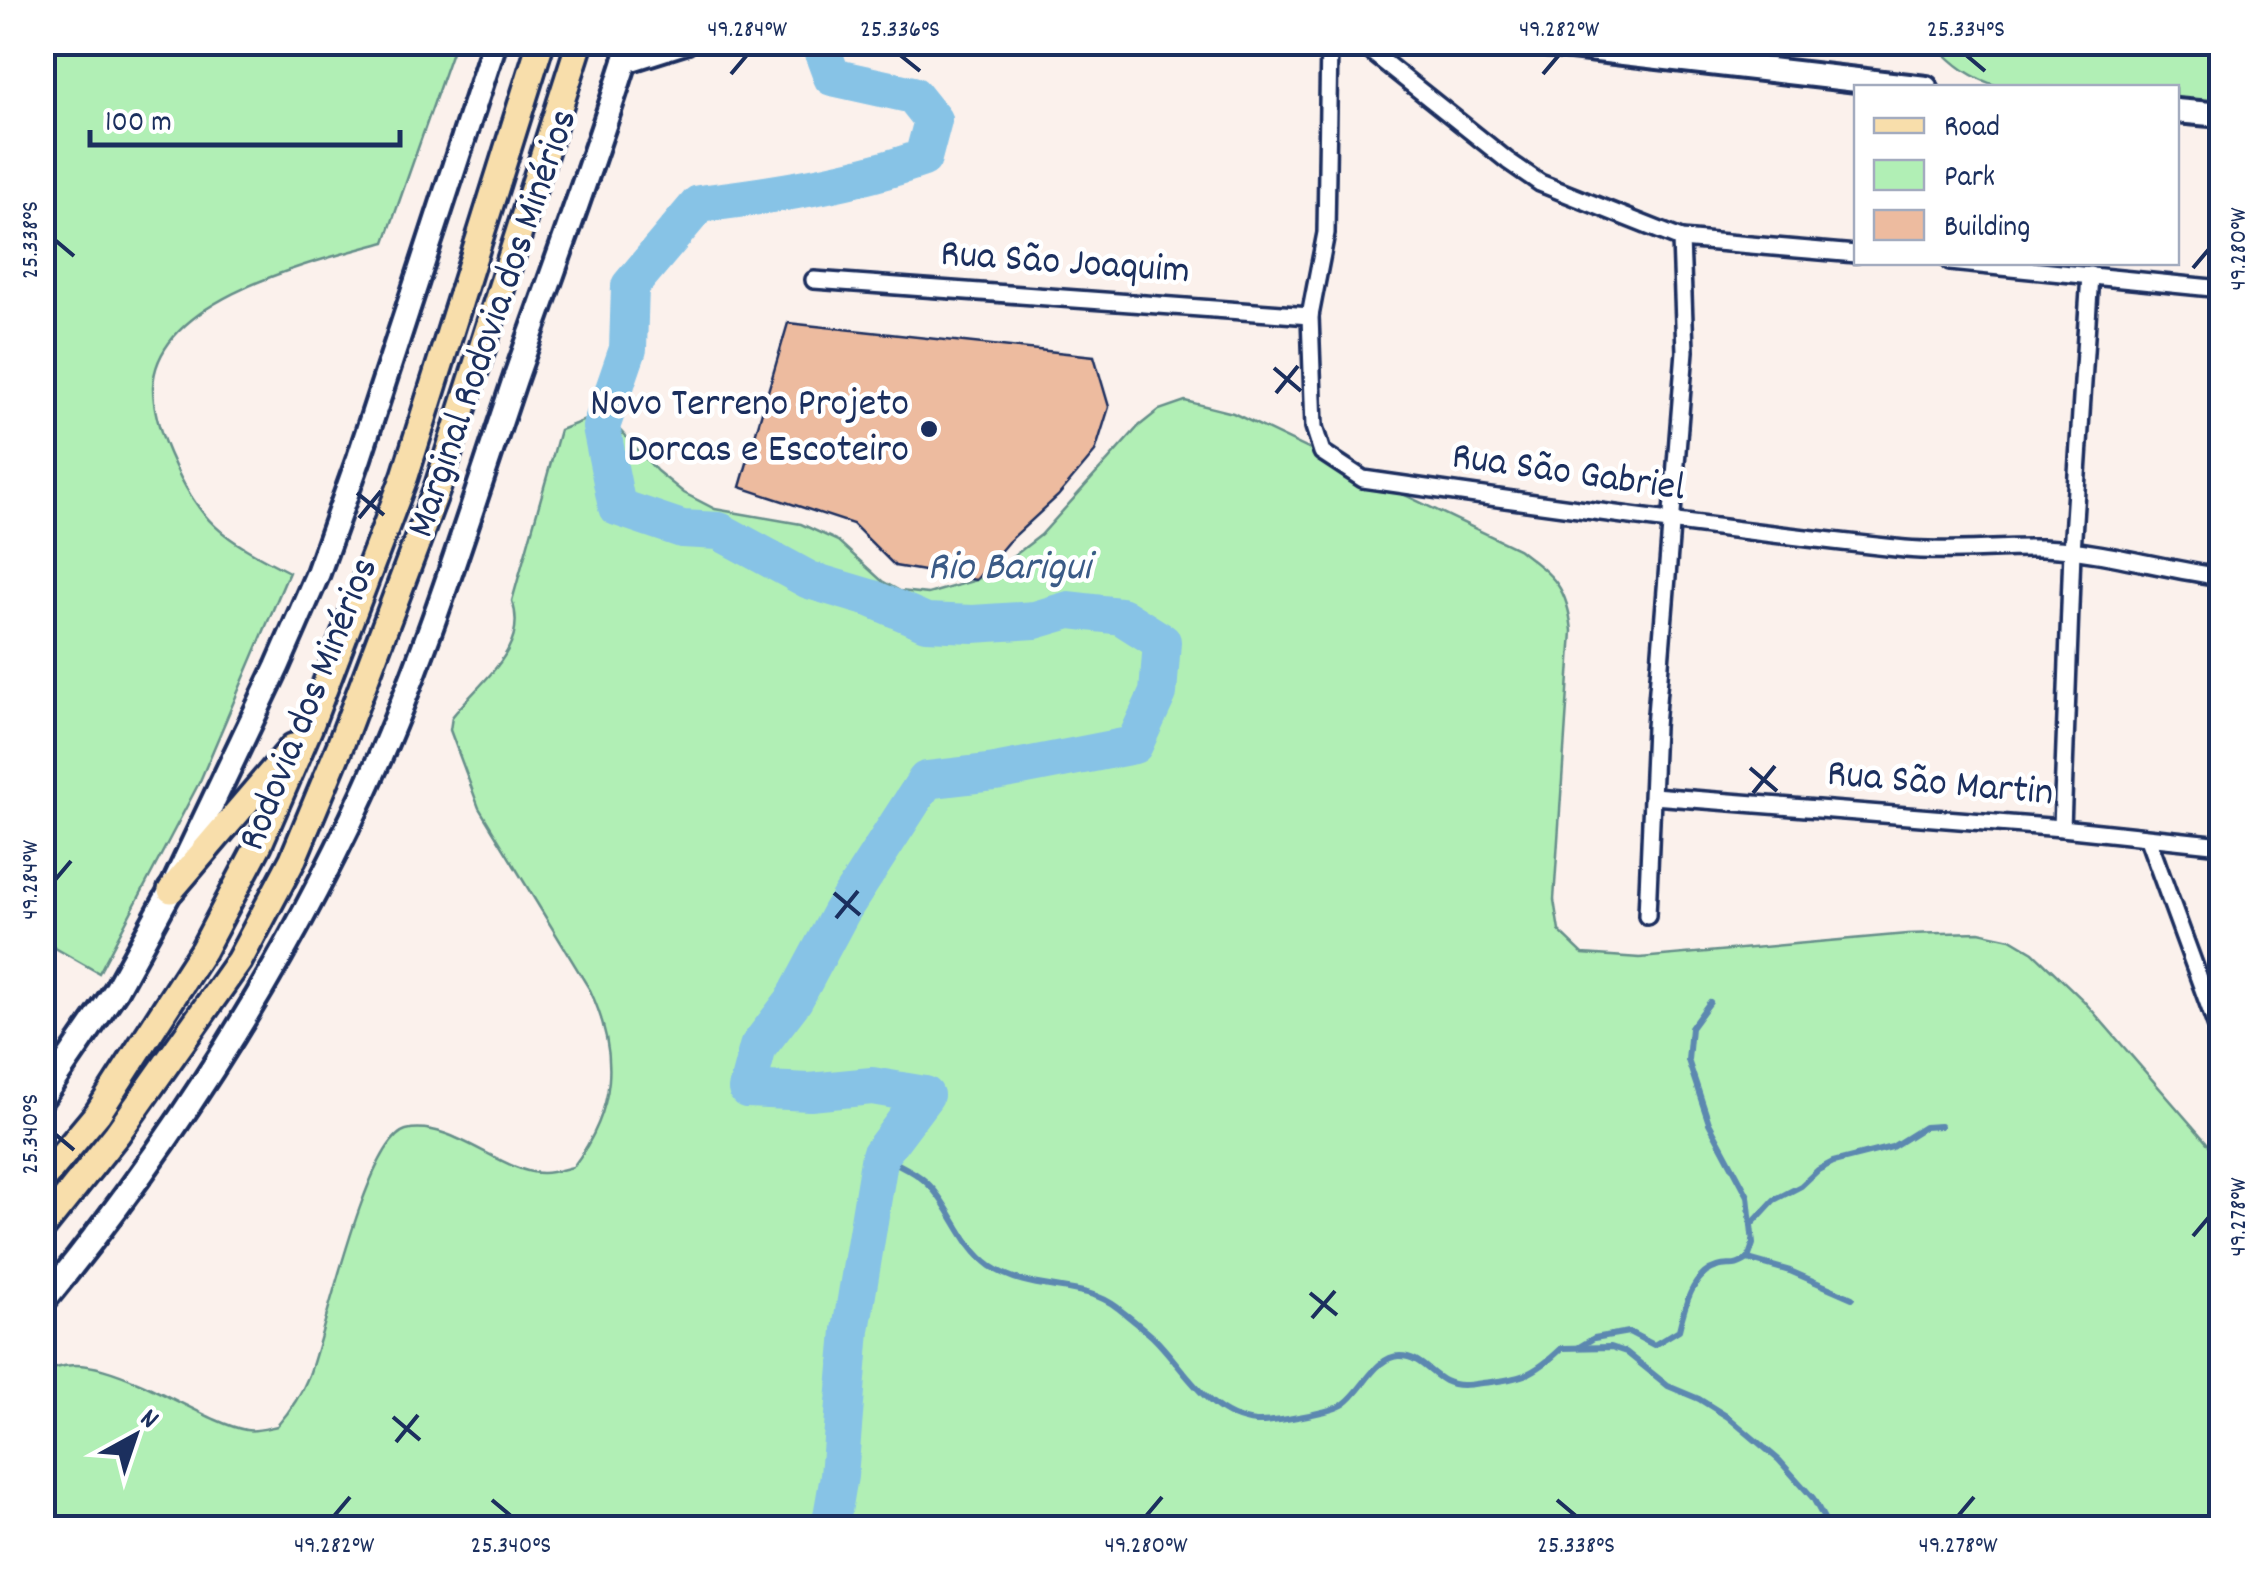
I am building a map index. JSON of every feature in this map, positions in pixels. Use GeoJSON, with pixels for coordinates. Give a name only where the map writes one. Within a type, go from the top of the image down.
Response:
{"type":"FeatureCollection","features":[{"type":"Feature","properties":{"kind":"main road"},"geometry":{"type":"LineString","coordinates":[[42,1098],[116,990],[171,890],[262,701],[318,573],[494,42]]}},
{"type":"Feature","properties":{"kind":"main road","name":"Rodovia dos Minérios"},"geometry":{"type":"LineString","coordinates":[[42,1180],[98,1113],[203,950],[259,844],[309,728],[405,476],[541,42]]}},
{"type":"Feature","properties":{"kind":"main road","name":"Rodovia dos Minérios"},"geometry":{"type":"LineString","coordinates":[[42,1228],[117,1134],[239,961],[293,858],[340,746],[438,486],[580,42]]}},
{"type":"Feature","properties":{"kind":"main road"},"geometry":{"type":"LineString","coordinates":[[628,52],[685,42]]}},
{"type":"Feature","properties":{"kind":"main road"},"geometry":{"type":"LineString","coordinates":[[1528,42],[1688,51],[1907,85]]}},
{"type":"Feature","properties":{"kind":"main road","name":"Marginal Rodovia dos Minérios"},"geometry":{"type":"LineString","coordinates":[[42,1304],[137,1183],[230,1045],[348,829],[412,679],[628,52]]}},
{"type":"Feature","properties":{"kind":"main road"},"geometry":{"type":"LineString","coordinates":[[2179,111],[2222,115]]}},
{"type":"Feature","properties":{"kind":"main road"},"geometry":{"type":"LineString","coordinates":[[171,890],[309,728]]}},
{"type":"Feature","properties":{"kind":"street","name":"Rua São Gabriel"},"geometry":{"type":"LineString","coordinates":[[1329,42],[1326,233],[1310,316],[1314,426],[1322,452],[1336,464],[1364,479],[1672,523],[1910,549],[2072,551],[2222,577]]}},
{"type":"Feature","properties":{"kind":"street"},"geometry":{"type":"LineString","coordinates":[[1359,42],[1540,184],[1681,239],[1854,254]]}},
{"type":"Feature","properties":{"kind":"street"},"geometry":{"type":"LineString","coordinates":[[1647,916],[1652,796],[1686,351],[1681,239]]}},
{"type":"Feature","properties":{"kind":"street"},"geometry":{"type":"LineString","coordinates":[[1982,265],[2222,288]]}},
{"type":"Feature","properties":{"kind":"street"},"geometry":{"type":"LineString","coordinates":[[2062,828],[2072,551],[2090,275]]}},
{"type":"Feature","properties":{"kind":"street","name":"Rua São Joaquim"},"geometry":{"type":"LineString","coordinates":[[814,280],[1310,316]]}},
{"type":"Feature","properties":{"kind":"street","name":"Rua São Martin"},"geometry":{"type":"LineString","coordinates":[[1652,796],[2062,828],[2222,845]]}},
{"type":"Feature","properties":{"kind":"street"},"geometry":{"type":"LineString","coordinates":[[2148,839],[2222,1041]]}},
{"type":"Feature","properties":{"kind":"green space"},"geometry":{"type":"Polygon","coordinates":[[[43,42],[455,43],[385,242],[283,272],[245,288],[181,329],[161,356],[153,387],[156,412],[169,453],[191,497],[230,538],[289,572],[200,781],[99,973],[43,941],[43,42]]]}},
{"type":"Feature","properties":{"kind":"green space"},"geometry":{"type":"Polygon","coordinates":[[[1934,43],[2221,43],[2221,123],[2179,116],[2179,85],[1995,85],[1949,58],[1934,43]]]}},
{"type":"Feature","properties":{"kind":"green space"},"geometry":{"type":"Polygon","coordinates":[[[1185,401],[1233,413],[1518,549],[1556,583],[1570,615],[1572,631],[1554,900],[1559,931],[1583,954],[1640,958],[1907,934],[1979,932],[2011,939],[2033,952],[2083,1000],[2221,1159],[2221,1528],[43,1528],[42,1376],[62,1366],[87,1366],[142,1384],[224,1423],[250,1430],[277,1426],[309,1375],[362,1201],[391,1142],[406,1130],[441,1132],[511,1165],[547,1173],[573,1167],[598,1124],[609,1081],[600,1014],[590,990],[479,808],[450,730],[452,717],[498,664],[514,635],[512,601],[560,430],[590,418],[616,426],[657,471],[684,493],[715,509],[801,524],[838,541],[882,581],[900,591],[928,594],[976,580],[1006,562],[1041,535],[1139,426],[1159,410],[1185,401]]]}},
{"type":"Feature","properties":{"kind":"building","name":"Novo Terreno Projeto Dorcas e Escoteiro"},"geometry":{"type":"Polygon","coordinates":[[[788,323],[1094,356],[1109,407],[1095,452],[976,580],[895,566],[853,524],[740,487],[788,323]]]}},
{"type":"Feature","properties":{"kind":"waterway","name":"Rio Barigui"},"geometry":{"type":"LineString","coordinates":[[819,42],[832,77],[913,95],[933,120],[923,158],[812,187],[699,204],[630,286],[628,349],[601,427],[617,507],[682,529],[719,531],[809,580],[873,599],[926,622],[1035,620],[1069,610],[1121,616],[1162,642],[1158,693],[1134,745],[995,772],[926,780],[841,912],[794,1000],[758,1047],[747,1089],[810,1092],[872,1086],[925,1095],[880,1155],[851,1330],[839,1476],[830,1528]]}},
{"type":"Feature","properties":{"kind":"waterway"},"geometry":{"type":"LineString","coordinates":[[1579,1347],[1594,1338],[1629,1332],[1654,1345],[1679,1330],[1690,1293],[1701,1277],[1717,1267],[1748,1259],[1753,1244],[1748,1196],[1709,1123],[1688,1060],[1691,1028],[1710,1002]]}},
{"type":"Feature","properties":{"kind":"waterway"},"geometry":{"type":"LineString","coordinates":[[1751,1225],[1774,1200],[1833,1162],[1892,1147],[1924,1127],[1940,1126]]}},
{"type":"Feature","properties":{"kind":"waterway"},"geometry":{"type":"LineString","coordinates":[[880,1155],[930,1186],[970,1246],[990,1266],[1023,1281],[1088,1293],[1118,1308],[1153,1337],[1210,1401],[1239,1418],[1274,1421],[1338,1407],[1383,1362],[1400,1356],[1413,1359],[1445,1381],[1468,1385],[1526,1374],[1562,1348],[1611,1347],[1626,1352],[1668,1386],[1728,1417],[1779,1460],[1813,1498],[1829,1528]]}},
{"type":"Feature","properties":{"kind":"waterway"},"geometry":{"type":"LineString","coordinates":[[1748,1259],[1790,1271],[1852,1298]]}},
{"type":"Feature","properties":{"kind":"place","name":"Novo Terreno Projeto Dorcas e Escoteiro"},"geometry":{"type":"Point","coordinates":[929,429]}}]}
